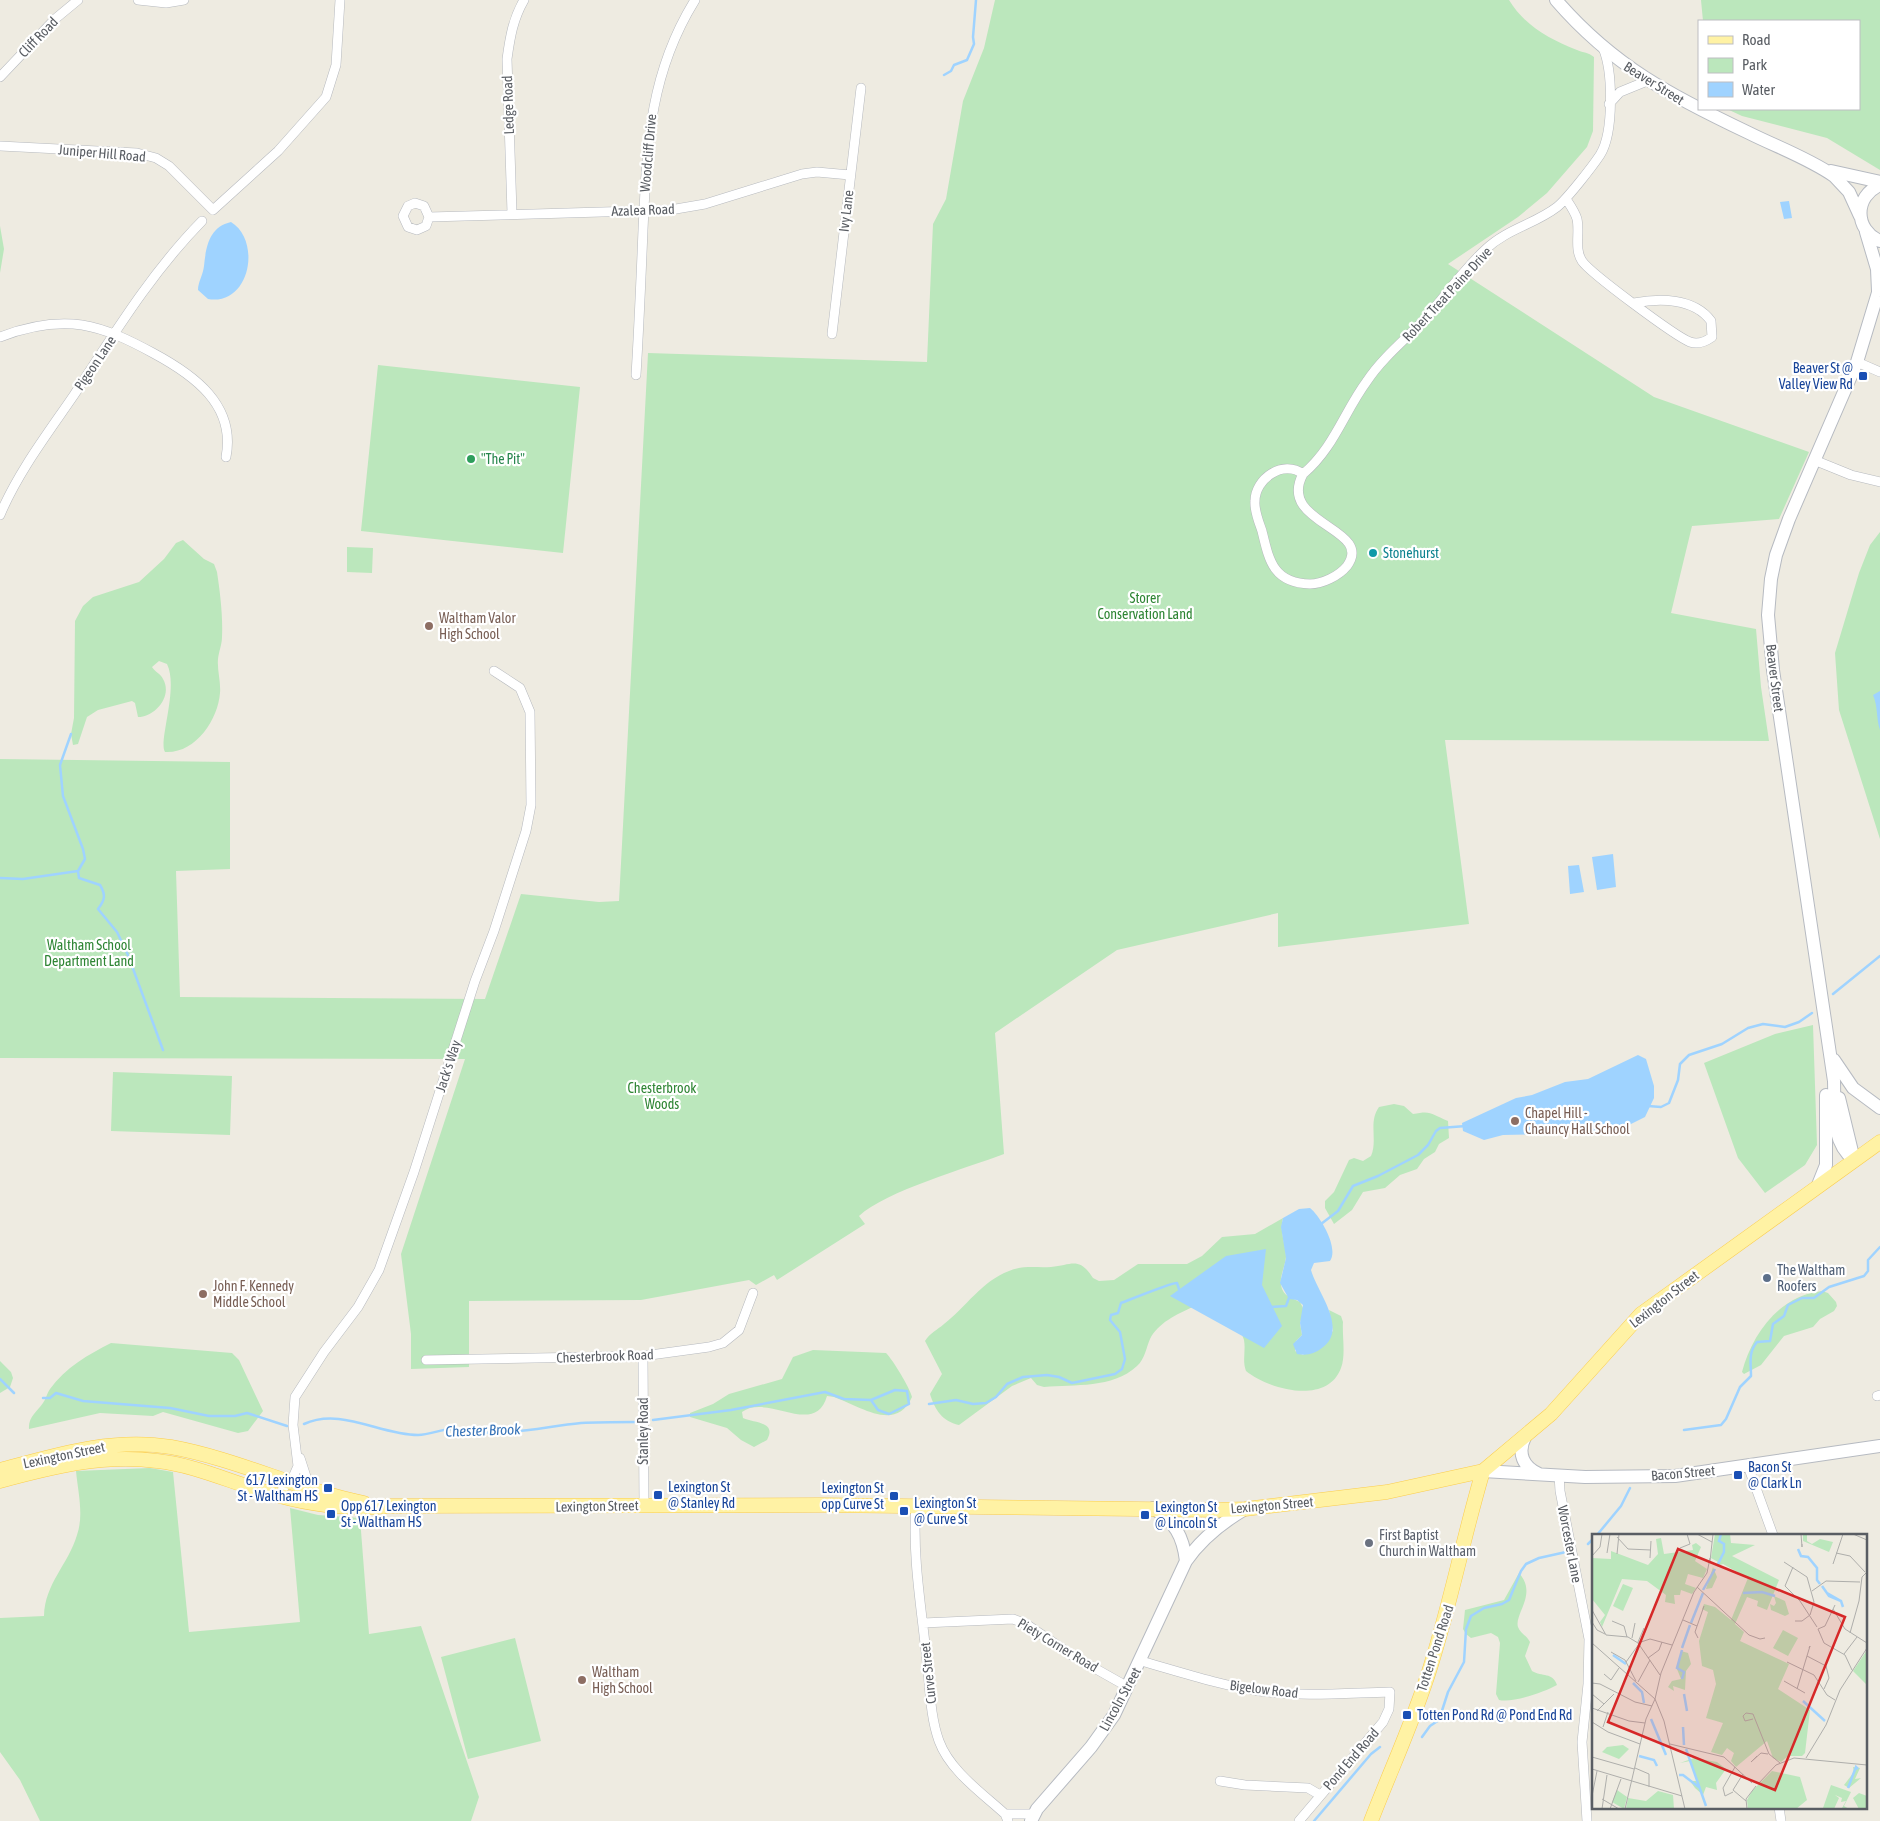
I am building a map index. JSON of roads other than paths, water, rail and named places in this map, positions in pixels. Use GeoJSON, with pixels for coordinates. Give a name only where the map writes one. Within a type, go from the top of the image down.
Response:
{"type":"FeatureCollection","features":[{"type":"Feature","properties":{"kind":"main road","name":"Beaver Street"},"geometry":{"type":"LineString","coordinates":[[1556,0],[1603,48],[1647,81],[1698,110]]}},
{"type":"Feature","properties":{"kind":"main road","name":"Beaver Street"},"geometry":{"type":"LineString","coordinates":[[1698,110],[1824,169],[1834,176],[1849,192],[1860,216],[1876,262],[1879,288],[1857,362],[1784,530],[1776,555],[1769,592],[1768,627],[1834,1081],[1837,1135],[1842,1148],[1854,1160]]}},
{"type":"Feature","properties":{"kind":"main road","name":"Beaver Street"},"geometry":{"type":"LineString","coordinates":[[1824,169],[1880,184]]}},
{"type":"Feature","properties":{"kind":"main road"},"geometry":{"type":"LineString","coordinates":[[1860,216],[1860,208],[1866,196],[1880,184]]}},
{"type":"Feature","properties":{"kind":"main road"},"geometry":{"type":"LineString","coordinates":[[1865,229],[1872,237],[1880,241]]}},
{"type":"Feature","properties":{"kind":"main road"},"geometry":{"type":"LineString","coordinates":[[1818,1185],[1826,1165],[1826,1027]]}},
{"type":"Feature","properties":{"kind":"main road"},"geometry":{"type":"LineString","coordinates":[[1828,1045],[1834,1061],[1848,1083],[1880,1108]]}},
{"type":"Feature","properties":{"kind":"main road","name":"Lexington Street"},"geometry":{"type":"LineString","coordinates":[[0,1481],[84,1461],[135,1459],[182,1465],[278,1495],[321,1506],[343,1508],[390,1506],[644,1505],[1245,1509],[1387,1492],[1484,1471],[1557,1408],[1605,1351],[1641,1314],[1880,1142]]}},
{"type":"Feature","properties":{"kind":"main road"},"geometry":{"type":"LineString","coordinates":[[1525,1437],[1521,1448],[1522,1460],[1528,1468],[1538,1474]]}},
{"type":"Feature","properties":{"kind":"main road","name":"Lexington Street"},"geometry":{"type":"LineString","coordinates":[[0,1470],[76,1450],[114,1445],[170,1447],[198,1453],[353,1501],[390,1506]]}},
{"type":"Feature","properties":{"kind":"main road","name":"Bacon Street"},"geometry":{"type":"LineString","coordinates":[[1484,1471],[1559,1476],[1675,1476],[1880,1446]]}},
{"type":"Feature","properties":{"kind":"main road","name":"Totten Pond Road"},"geometry":{"type":"LineString","coordinates":[[1371,1821],[1431,1666],[1453,1592],[1468,1522],[1484,1471]]}},
{"type":"Feature","properties":{"kind":"main road"},"geometry":{"type":"LineString","coordinates":[[1153,1508],[1175,1525],[1184,1548],[1186,1561]]}},
{"type":"Feature","properties":{"kind":"main road","name":"Lincoln Street"},"geometry":{"type":"LineString","coordinates":[[1032,1818],[1102,1732],[1128,1687],[1186,1561],[1205,1537],[1220,1524],[1245,1509]]}},
{"type":"Feature","properties":{"kind":"street","name":"Cliff Road"},"geometry":{"type":"LineString","coordinates":[[0,77],[55,19],[78,0]]}},
{"type":"Feature","properties":{"kind":"street"},"geometry":{"type":"LineString","coordinates":[[138,0],[166,3],[184,0]]}},
{"type":"Feature","properties":{"kind":"street","name":"Juniper Hill Road"},"geometry":{"type":"LineString","coordinates":[[0,146],[137,153],[156,158],[169,166],[212,210],[278,151],[326,97],[336,66],[340,0]]}},
{"type":"Feature","properties":{"kind":"street","name":"Ledge Road"},"geometry":{"type":"LineString","coordinates":[[512,214],[507,59],[510,33],[517,11],[524,0]]}},
{"type":"Feature","properties":{"kind":"street","name":"Woodcliff Drive"},"geometry":{"type":"LineString","coordinates":[[636,375],[647,149],[655,95],[675,37],[695,0]]}},
{"type":"Feature","properties":{"kind":"street","name":"Robert Treat Paine Drive"},"geometry":{"type":"LineString","coordinates":[[1304,474],[1317,463],[1329,447],[1365,383],[1377,366],[1426,317],[1463,273],[1486,249],[1506,233],[1555,208],[1566,198],[1600,155],[1606,142],[1609,105],[1608,65],[1603,48]]}},
{"type":"Feature","properties":{"kind":"street"},"geometry":{"type":"LineString","coordinates":[[1609,105],[1620,92],[1647,81]]}},
{"type":"Feature","properties":{"kind":"street","name":"Ivy Lane"},"geometry":{"type":"LineString","coordinates":[[832,334],[861,88]]}},
{"type":"Feature","properties":{"kind":"street","name":"Azalea Road"},"geometry":{"type":"LineString","coordinates":[[430,217],[670,210],[704,204],[802,174],[817,172],[850,175]]}},
{"type":"Feature","properties":{"kind":"street"},"geometry":{"type":"LineString","coordinates":[[1566,198],[1577,220],[1578,247],[1581,261],[1589,270],[1634,303],[1690,342],[1698,343],[1712,337],[1711,321],[1696,307],[1684,303],[1658,301],[1634,303]]}},
{"type":"Feature","properties":{"kind":"street","name":"Pigeon Lane"},"geometry":{"type":"LineString","coordinates":[[0,515],[40,446],[157,270],[202,221]]}},
{"type":"Feature","properties":{"kind":"street"},"geometry":{"type":"LineString","coordinates":[[0,337],[40,325],[82,325],[114,334],[171,363],[205,389],[222,415],[227,429],[226,457]]}},
{"type":"Feature","properties":{"kind":"street"},"geometry":{"type":"LineString","coordinates":[[1857,362],[1880,372]]}},
{"type":"Feature","properties":{"kind":"street"},"geometry":{"type":"LineString","coordinates":[[1814,460],[1851,475],[1880,482]]}},
{"type":"Feature","properties":{"kind":"street"},"geometry":{"type":"LineString","coordinates":[[1287,467],[1296,468],[1304,474],[1299,482],[1298,491],[1305,510],[1345,538],[1350,548],[1351,558],[1347,566],[1329,579],[1315,584],[1300,584],[1287,579],[1276,571],[1270,562],[1255,501],[1262,483],[1278,470],[1287,467]]}},
{"type":"Feature","properties":{"kind":"street","name":"Jack's Way"},"geometry":{"type":"LineString","coordinates":[[310,1489],[298,1453],[293,1425],[295,1397],[324,1352],[358,1307],[379,1270],[400,1212],[528,824],[532,763],[530,712],[520,688],[494,671]]}},
{"type":"Feature","properties":{"kind":"street","name":"Chesterbrook Road"},"geometry":{"type":"LineString","coordinates":[[426,1360],[643,1356],[709,1347],[723,1343],[738,1330],[753,1293]]}},
{"type":"Feature","properties":{"kind":"street","name":"Stanley Road"},"geometry":{"type":"LineString","coordinates":[[643,1356],[644,1505]]}},
{"type":"Feature","properties":{"kind":"street","name":"Jack's Way"},"geometry":{"type":"LineString","coordinates":[[278,1495],[296,1470],[298,1453]]}},
{"type":"Feature","properties":{"kind":"street"},"geometry":{"type":"LineString","coordinates":[[1748,1466],[1773,1534]]}},
{"type":"Feature","properties":{"kind":"street","name":"Worcester Lane"},"geometry":{"type":"LineString","coordinates":[[1559,1476],[1560,1491],[1589,1639],[1588,1684],[1582,1742],[1587,1821]]}},
{"type":"Feature","properties":{"kind":"street","name":"Curve Street"},"geometry":{"type":"LineString","coordinates":[[916,1506],[915,1532],[923,1623],[934,1721],[939,1741],[949,1759],[1006,1818],[1032,1818]]}},
{"type":"Feature","properties":{"kind":"street","name":"Piety Corner Road"},"geometry":{"type":"LineString","coordinates":[[923,1623],[1013,1618],[1026,1624],[1073,1656],[1128,1687]]}},
{"type":"Feature","properties":{"kind":"street","name":"Bigelow Road"},"geometry":{"type":"LineString","coordinates":[[1140,1661],[1232,1686],[1260,1691],[1296,1694],[1390,1692]]}},
{"type":"Feature","properties":{"kind":"street","name":"Pond End Road"},"geometry":{"type":"LineString","coordinates":[[1299,1821],[1384,1722],[1389,1709],[1390,1692]]}},
{"type":"Feature","properties":{"kind":"street"},"geometry":{"type":"LineString","coordinates":[[1220,1780],[1245,1785],[1308,1788],[1320,1795]]}},
{"type":"Feature","properties":{"kind":"street"},"geometry":{"type":"LineString","coordinates":[[1779,1808],[1781,1821]]}},
{"type":"Feature","properties":{"kind":"water"},"geometry":{"type":"Polygon","coordinates":[[[1789,201],[1792,218],[1784,219],[1780,202],[1789,201]]]}},
{"type":"Feature","properties":{"kind":"water"},"geometry":{"type":"Polygon","coordinates":[[[231,222],[241,231],[246,243],[247,270],[242,283],[234,293],[222,298],[208,299],[198,290],[208,245],[213,233],[218,228],[231,222]]]}},
{"type":"Feature","properties":{"kind":"water"},"geometry":{"type":"Polygon","coordinates":[[[1880,691],[1880,730],[1873,695],[1880,691]]]}},
{"type":"Feature","properties":{"kind":"water"},"geometry":{"type":"Polygon","coordinates":[[[1613,854],[1616,887],[1597,890],[1592,857],[1613,854]]]}},
{"type":"Feature","properties":{"kind":"water"},"geometry":{"type":"Polygon","coordinates":[[[1579,865],[1584,892],[1570,894],[1568,866],[1579,865]]]}},
{"type":"Feature","properties":{"kind":"water"},"geometry":{"type":"Polygon","coordinates":[[[1638,1055],[1646,1059],[1654,1086],[1654,1098],[1645,1117],[1629,1125],[1593,1134],[1575,1129],[1547,1134],[1503,1135],[1484,1140],[1463,1131],[1462,1123],[1516,1098],[1532,1095],[1565,1082],[1588,1079],[1638,1055]]]}},
{"type":"Feature","properties":{"kind":"water"},"geometry":{"type":"Polygon","coordinates":[[[1310,1208],[1324,1225],[1331,1241],[1332,1255],[1330,1261],[1314,1263],[1311,1270],[1329,1310],[1333,1331],[1330,1340],[1322,1348],[1304,1355],[1297,1354],[1293,1344],[1302,1335],[1300,1323],[1303,1305],[1297,1300],[1289,1299],[1280,1283],[1286,1258],[1281,1227],[1283,1218],[1299,1209],[1310,1208]]]}},
{"type":"Feature","properties":{"kind":"water"},"geometry":{"type":"Polygon","coordinates":[[[1266,1249],[1262,1285],[1282,1326],[1264,1348],[1170,1296],[1226,1256],[1266,1249]]]}},
{"type":"Feature","properties":{"kind":"waterway"},"geometry":{"type":"LineString","coordinates":[[944,75],[951,71],[954,65],[967,60],[974,44],[976,0]]}},
{"type":"Feature","properties":{"kind":"waterway"},"geometry":{"type":"LineString","coordinates":[[71,734],[60,765],[63,796],[85,859],[78,871],[79,878],[100,885],[102,889],[104,897],[98,909],[117,932],[128,955],[163,1050]]}},
{"type":"Feature","properties":{"kind":"waterway"},"geometry":{"type":"LineString","coordinates":[[0,878],[23,879],[78,871]]}},
{"type":"Feature","properties":{"kind":"waterway","name":"Chester Brook"},"geometry":{"type":"LineString","coordinates":[[1833,994],[1880,956]]}},
{"type":"Feature","properties":{"kind":"waterway","name":"Chester Brook"},"geometry":{"type":"LineString","coordinates":[[1648,1106],[1661,1107],[1669,1103],[1678,1080],[1680,1064],[1689,1055],[1722,1044],[1748,1028],[1763,1024],[1785,1027],[1799,1022],[1812,1013]]}},
{"type":"Feature","properties":{"kind":"waterway","name":"Chester Brook"},"geometry":{"type":"LineString","coordinates":[[1321,1224],[1338,1211],[1353,1186],[1378,1176],[1418,1155],[1440,1128],[1466,1126]]}},
{"type":"Feature","properties":{"kind":"waterway"},"geometry":{"type":"LineString","coordinates":[[1684,1430],[1721,1425],[1726,1419],[1740,1387],[1751,1376],[1751,1358],[1754,1346],[1757,1342],[1770,1341],[1773,1324],[1784,1316],[1788,1305],[1802,1298],[1814,1298],[1829,1287],[1864,1276],[1868,1271],[1868,1260],[1880,1247]]}},
{"type":"Feature","properties":{"kind":"waterway","name":"Chester Brook"},"geometry":{"type":"LineString","coordinates":[[929,1404],[956,1400],[973,1404],[986,1403],[996,1397],[1007,1384],[1023,1377],[1047,1375],[1059,1377],[1072,1383],[1115,1374],[1122,1369],[1125,1359],[1120,1332],[1110,1320],[1111,1315],[1118,1313],[1121,1303],[1168,1285],[1177,1283],[1180,1292]]}},
{"type":"Feature","properties":{"kind":"waterway","name":"Chester Brook"},"geometry":{"type":"LineString","coordinates":[[1271,1307],[1286,1306],[1290,1295]]}},
{"type":"Feature","properties":{"kind":"waterway","name":"Chester Brook"},"geometry":{"type":"LineString","coordinates":[[0,1379],[14,1393]]}},
{"type":"Feature","properties":{"kind":"waterway","name":"Chester Brook"},"geometry":{"type":"LineString","coordinates":[[653,1420],[731,1410],[825,1392],[844,1399],[871,1400],[895,1390],[907,1391],[909,1404],[889,1414],[878,1410],[871,1400]]}},
{"type":"Feature","properties":{"kind":"waterway","name":"Chester Brook"},"geometry":{"type":"LineString","coordinates":[[43,1398],[50,1398],[56,1393],[83,1401],[170,1408],[209,1416],[235,1416],[247,1413],[287,1426]]}},
{"type":"Feature","properties":{"kind":"waterway","name":"Chester Brook"},"geometry":{"type":"LineString","coordinates":[[304,1424],[318,1420],[346,1420],[389,1431],[418,1435],[452,1429],[502,1433],[581,1423],[635,1422]]}},
{"type":"Feature","properties":{"kind":"waterway"},"geometry":{"type":"LineString","coordinates":[[1598,1534],[1621,1506],[1630,1488]]}},
{"type":"Feature","properties":{"kind":"waterway"},"geometry":{"type":"LineString","coordinates":[[1588,1544],[1592,1540]]}},
{"type":"Feature","properties":{"kind":"waterway"},"geometry":{"type":"LineString","coordinates":[[1422,1737],[1430,1726],[1439,1720],[1448,1692],[1464,1662],[1466,1629],[1471,1616],[1484,1608],[1502,1604],[1509,1600],[1521,1571],[1526,1564],[1539,1558],[1566,1552]]}},
{"type":"Feature","properties":{"kind":"waterway"},"geometry":{"type":"LineString","coordinates":[[1314,1821],[1371,1754],[1380,1747]]}},
{"type":"Feature","properties":{"kind":"place","name":"Beaver St @ Valley View Rd"},"geometry":{"type":"Point","coordinates":[1863,376]}},
{"type":"Feature","properties":{"kind":"place","name":"\"The Pit\""},"geometry":{"type":"Point","coordinates":[471,459]}},
{"type":"Feature","properties":{"kind":"place","name":"Stonehurst"},"geometry":{"type":"Point","coordinates":[1373,553]}},
{"type":"Feature","properties":{"kind":"place","name":"Waltham Valor High School"},"geometry":{"type":"Point","coordinates":[429,626]}},
{"type":"Feature","properties":{"kind":"place","name":"Chapel Hill - Chauncy Hall School"},"geometry":{"type":"Point","coordinates":[1515,1121]}},
{"type":"Feature","properties":{"kind":"place","name":"The Waltham Roofers"},"geometry":{"type":"Point","coordinates":[1767,1278]}},
{"type":"Feature","properties":{"kind":"place","name":"John F. Kennedy Middle School"},"geometry":{"type":"Point","coordinates":[203,1294]}},
{"type":"Feature","properties":{"kind":"place","name":"Bacon St @ Clark Ln"},"geometry":{"type":"Point","coordinates":[1738,1475]}},
{"type":"Feature","properties":{"kind":"place","name":"617 Lexington St - Waltham HS"},"geometry":{"type":"Point","coordinates":[328,1488]}},
{"type":"Feature","properties":{"kind":"place","name":"Lexington St @ Stanley Rd"},"geometry":{"type":"Point","coordinates":[658,1495]}},
{"type":"Feature","properties":{"kind":"place","name":"Lexington St opp Curve St"},"geometry":{"type":"Point","coordinates":[894,1496]}},
{"type":"Feature","properties":{"kind":"place","name":"Lexington St @ Curve St"},"geometry":{"type":"Point","coordinates":[904,1511]}},
{"type":"Feature","properties":{"kind":"place","name":"Opp 617 Lexington St - Waltham HS"},"geometry":{"type":"Point","coordinates":[331,1514]}},
{"type":"Feature","properties":{"kind":"place","name":"Lexington St @ Lincoln St"},"geometry":{"type":"Point","coordinates":[1145,1515]}},
{"type":"Feature","properties":{"kind":"place","name":"First Baptist Church in Waltham"},"geometry":{"type":"Point","coordinates":[1369,1543]}},
{"type":"Feature","properties":{"kind":"place","name":"Waltham High School"},"geometry":{"type":"Point","coordinates":[582,1680]}},
{"type":"Feature","properties":{"kind":"place","name":"Totten Pond Rd @ Pond End Rd"},"geometry":{"type":"Point","coordinates":[1407,1715]}},
{"type":"Feature","properties":{"kind":"park label","name":"Storer Conservation Land"},"geometry":{"type":"Point","coordinates":[1145,606]}},
{"type":"Feature","properties":{"kind":"park label","name":"Waltham School Department Land"},"geometry":{"type":"Point","coordinates":[89,954]}},
{"type":"Feature","properties":{"kind":"park label","name":"Chesterbrook Woods"},"geometry":{"type":"Point","coordinates":[662,1096]}}]}
